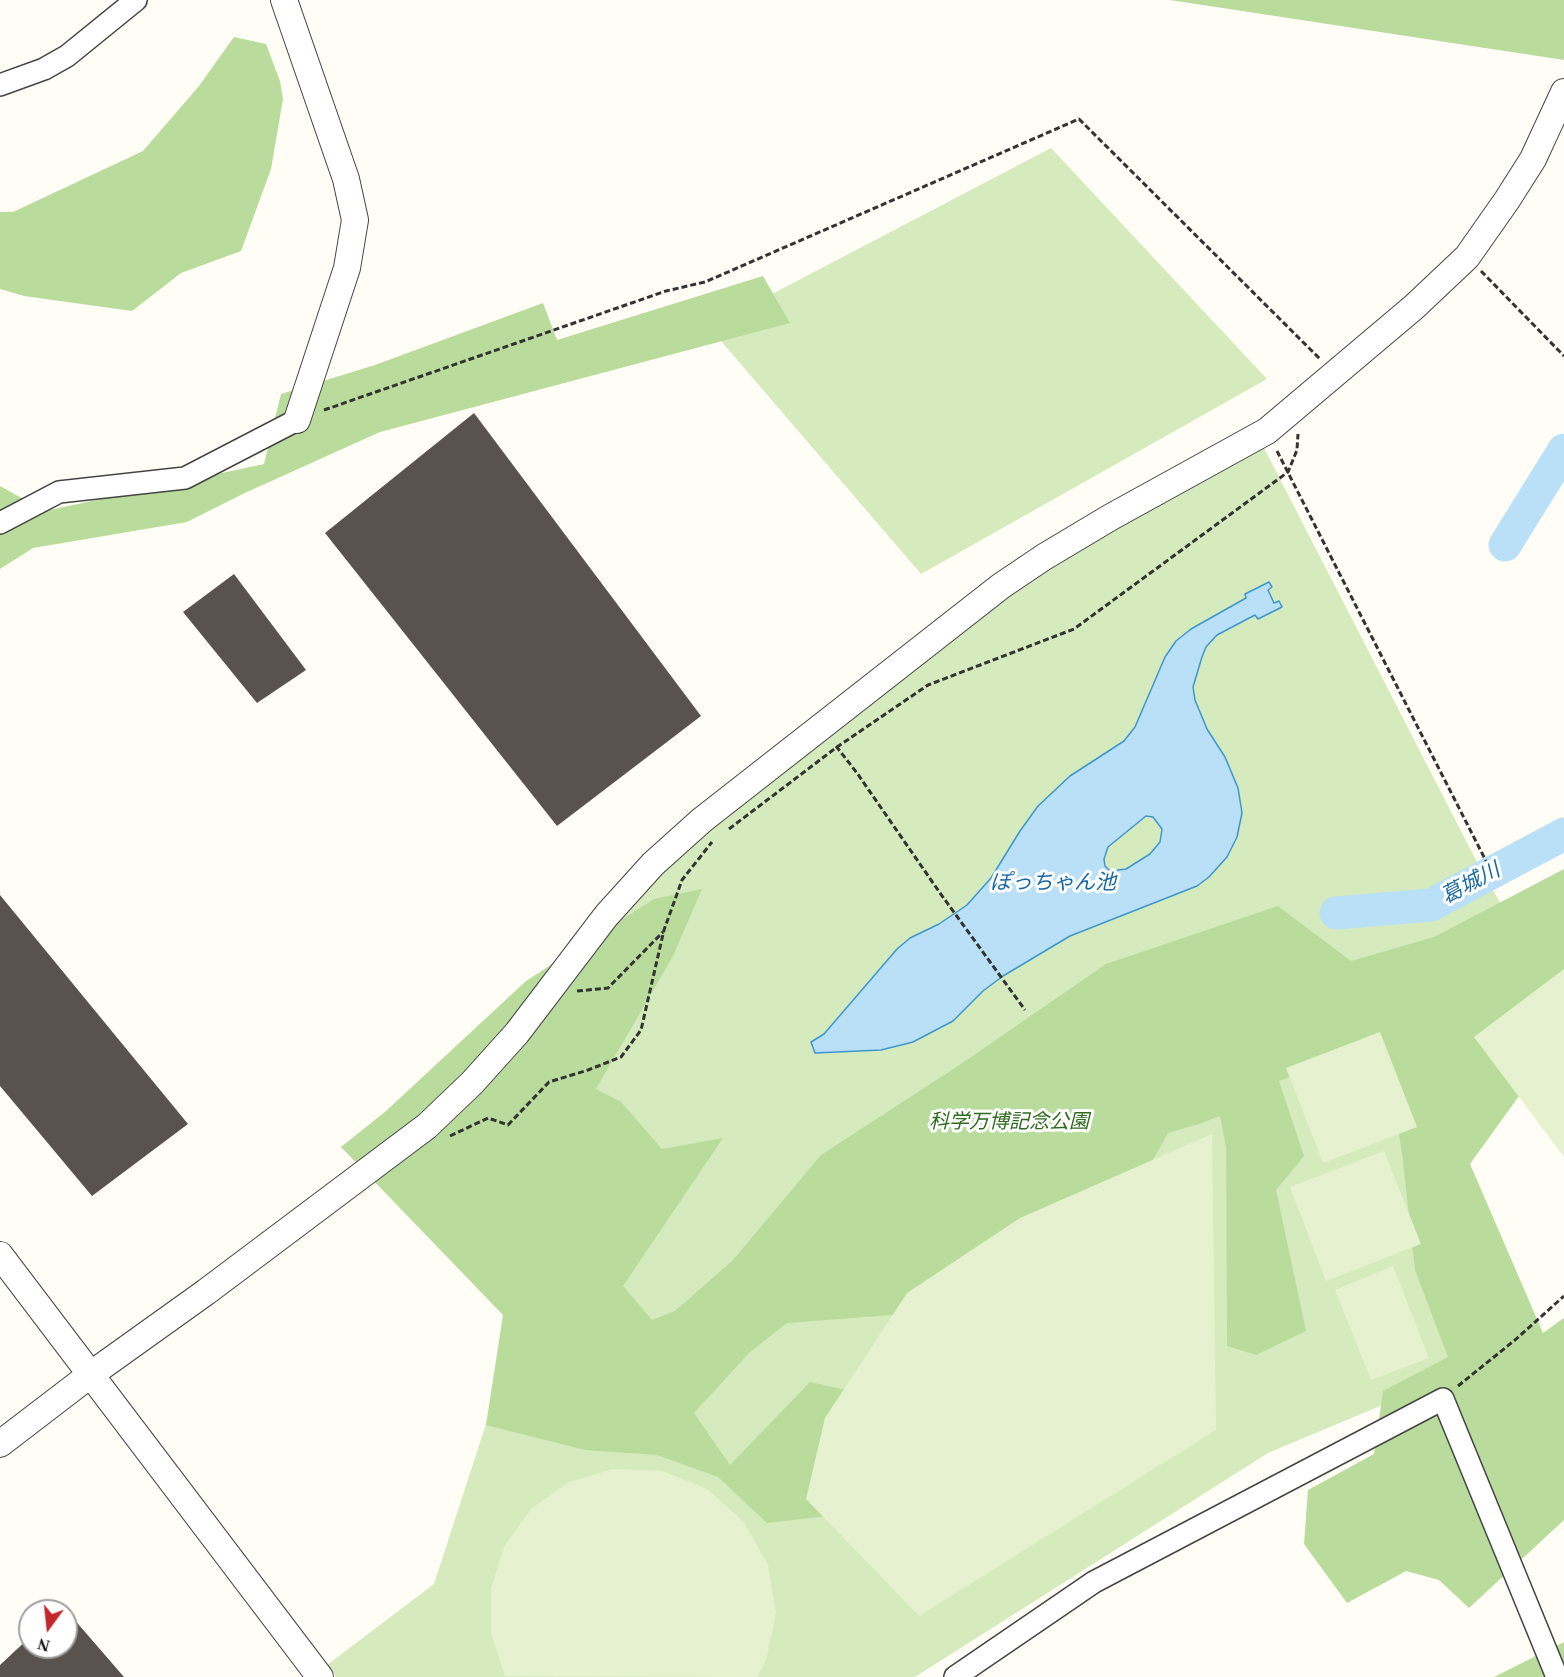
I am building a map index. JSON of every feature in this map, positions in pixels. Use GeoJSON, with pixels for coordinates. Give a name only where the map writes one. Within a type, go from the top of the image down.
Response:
{"type":"FeatureCollection","features":[{"type":"Feature","properties":{"kind":"street"},"geometry":{"type":"LineString","coordinates":[[0,85],[44,69],[67,56],[136,0]]}},
{"type":"Feature","properties":{"kind":"street"},"geometry":{"type":"LineString","coordinates":[[0,523],[59,492],[185,478],[297,420],[347,268],[355,220],[346,179],[284,0]]}},
{"type":"Feature","properties":{"kind":"street"},"geometry":{"type":"LineString","coordinates":[[0,1444],[427,1126],[472,1083],[517,1033],[606,916],[653,864],[702,820],[1001,586],[1111,517],[1267,431],[1414,308],[1467,257],[1533,159],[1564,92]]}},
{"type":"Feature","properties":{"kind":"street"},"geometry":{"type":"LineString","coordinates":[[0,1255],[320,1677]]}},
{"type":"Feature","properties":{"kind":"street"},"geometry":{"type":"LineString","coordinates":[[956,1677],[1094,1582],[1443,1399],[1557,1677]]}},
{"type":"Feature","properties":{"kind":"path"},"geometry":{"type":"LineString","coordinates":[[297,420],[666,291],[705,282],[1079,118],[1336,375]]}},
{"type":"Feature","properties":{"kind":"path"},"geometry":{"type":"LineString","coordinates":[[1467,257],[1564,356]]}},
{"type":"Feature","properties":{"kind":"path"},"geometry":{"type":"LineString","coordinates":[[1267,431],[1486,861]]}},
{"type":"Feature","properties":{"kind":"path"},"geometry":{"type":"LineString","coordinates":[[723,834],[837,747],[928,685],[1074,629],[1288,472],[1297,450],[1296,436],[1300,431]]}},
{"type":"Feature","properties":{"kind":"path"},"geometry":{"type":"LineString","coordinates":[[837,747],[947,904],[1025,1010]]}},
{"type":"Feature","properties":{"kind":"path"},"geometry":{"type":"LineString","coordinates":[[445,1138],[488,1118],[508,1125],[549,1082],[621,1058],[641,1030],[664,930],[682,880],[713,841]]}},
{"type":"Feature","properties":{"kind":"path"},"geometry":{"type":"LineString","coordinates":[[546,994],[608,988],[664,930]]}},
{"type":"Feature","properties":{"kind":"path"},"geometry":{"type":"LineString","coordinates":[[1443,1399],[1564,1296]]}},
{"type":"Feature","properties":{"kind":"green space"},"geometry":{"type":"Polygon","coordinates":[[[1170,0],[1564,0],[1564,60],[1170,0]]]}},
{"type":"Feature","properties":{"kind":"green space"},"geometry":{"type":"Polygon","coordinates":[[[234,37],[266,44],[280,81],[283,99],[271,169],[241,251],[181,273],[132,311],[24,296],[0,289],[0,212],[13,212],[143,151],[199,86],[234,37]]]}},
{"type":"Feature","properties":{"kind":"green space"},"geometry":{"type":"Polygon","coordinates":[[[1051,148],[1267,379],[921,574],[709,327],[1051,148]]]}},
{"type":"Feature","properties":{"kind":"green space"},"geometry":{"type":"Polygon","coordinates":[[[763,276],[790,323],[380,432],[247,492],[187,522],[33,548],[0,569],[0,486],[45,511],[264,464],[281,394],[375,365],[543,303],[557,340],[763,276]]]}},
{"type":"Feature","properties":{"kind":"green space","name":"科学万博記念公園"},"geometry":{"type":"Polygon","coordinates":[[[1262,444],[1478,864],[1535,963],[1429,1146],[1514,1326],[1447,1378],[1268,1453],[915,1677],[336,1677],[327,1665],[434,1584],[521,1316],[400,1165],[657,872],[969,623],[1085,543],[1262,444]]]}},
{"type":"Feature","properties":{"kind":"green space"},"geometry":{"type":"Polygon","coordinates":[[[1564,869],[1564,974],[1494,1022],[1519,1096],[1470,1164],[1543,1333],[1564,1318],[1564,1520],[1469,1608],[1439,1580],[1406,1571],[1347,1603],[1304,1544],[1308,1490],[1374,1454],[1383,1391],[1448,1357],[1415,1270],[1402,1153],[1384,1045],[1279,1081],[1304,1156],[1276,1190],[1306,1331],[1256,1355],[1227,1346],[1226,1147],[1220,1116],[1168,1133],[1130,1201],[918,1313],[787,1323],[749,1353],[694,1413],[730,1465],[810,1382],[886,1399],[887,1509],[767,1523],[718,1477],[657,1455],[585,1450],[486,1425],[503,1315],[341,1147],[386,1111],[526,981],[654,899],[702,889],[673,956],[596,1089],[621,1102],[662,1149],[723,1138],[623,1286],[652,1320],[675,1311],[733,1260],[821,1155],[961,1064],[1106,964],[1278,906],[1351,961],[1434,937],[1564,869]]]}},
{"type":"Feature","properties":{"kind":"green space"},"geometry":{"type":"Polygon","coordinates":[[[1564,969],[1564,1157],[1474,1037],[1564,969]]]}},
{"type":"Feature","properties":{"kind":"green space"},"geometry":{"type":"Polygon","coordinates":[[[1380,1032],[1417,1127],[1323,1163],[1286,1068],[1380,1032]]]}},
{"type":"Feature","properties":{"kind":"green space"},"geometry":{"type":"Polygon","coordinates":[[[1212,1134],[1216,1430],[919,1616],[806,1499],[825,1418],[907,1293],[1020,1218],[1212,1134]]]}},
{"type":"Feature","properties":{"kind":"green space"},"geometry":{"type":"Polygon","coordinates":[[[1384,1151],[1421,1244],[1326,1281],[1290,1187],[1384,1151]]]}},
{"type":"Feature","properties":{"kind":"green space"},"geometry":{"type":"Polygon","coordinates":[[[1393,1266],[1429,1358],[1371,1380],[1335,1290],[1393,1266]]]}},
{"type":"Feature","properties":{"kind":"green space"},"geometry":{"type":"Polygon","coordinates":[[[613,1469],[662,1471],[707,1489],[744,1522],[768,1565],[776,1613],[766,1661],[757,1677],[505,1676],[491,1633],[491,1588],[505,1545],[532,1508],[569,1482],[613,1469]]]}},
{"type":"Feature","properties":{"kind":"green space"},"geometry":{"type":"Polygon","coordinates":[[[1564,1642],[1564,1677],[1494,1677],[1564,1642]]]}},
{"type":"Feature","properties":{"kind":"water","name":"ぽっちゃん池"},"geometry":{"type":"Polygon","coordinates":[[[1269,582],[1272,587],[1268,590],[1274,603],[1279,601],[1282,607],[1258,619],[1255,615],[1217,635],[1206,647],[1193,687],[1195,700],[1207,729],[1225,757],[1238,788],[1242,813],[1237,837],[1227,857],[1209,877],[1197,886],[1070,936],[1003,976],[983,991],[953,1021],[913,1042],[881,1050],[815,1053],[811,1042],[824,1034],[897,949],[910,938],[939,924],[967,905],[991,878],[1038,806],[1070,776],[1124,741],[1135,727],[1165,657],[1176,641],[1191,629],[1246,598],[1245,594],[1269,582]],[[1146,816],[1108,847],[1104,859],[1105,866],[1110,871],[1126,869],[1150,854],[1160,842],[1162,829],[1153,817],[1146,816]]]}},
{"type":"Feature","properties":{"kind":"building"},"geometry":{"type":"Polygon","coordinates":[[[474,413],[701,716],[557,826],[325,533],[474,413]]]}},
{"type":"Feature","properties":{"kind":"building"},"geometry":{"type":"Polygon","coordinates":[[[234,574],[306,670],[257,703],[183,612],[234,574]]]}},
{"type":"Feature","properties":{"kind":"building"},"geometry":{"type":"Polygon","coordinates":[[[0,895],[188,1124],[92,1196],[0,1086],[0,895]]]}},
{"type":"Feature","properties":{"kind":"building"},"geometry":{"type":"Polygon","coordinates":[[[78,1624],[124,1677],[0,1677],[0,1665],[18,1648],[18,1659],[78,1659],[78,1624]]]}},
{"type":"Feature","properties":{"kind":"waterway","name":"葛城川"},"geometry":{"type":"LineString","coordinates":[[1505,545],[1564,450]]}},
{"type":"Feature","properties":{"kind":"waterway","name":"葛城川"},"geometry":{"type":"LineString","coordinates":[[1336,913],[1431,905],[1564,834]]}}]}
